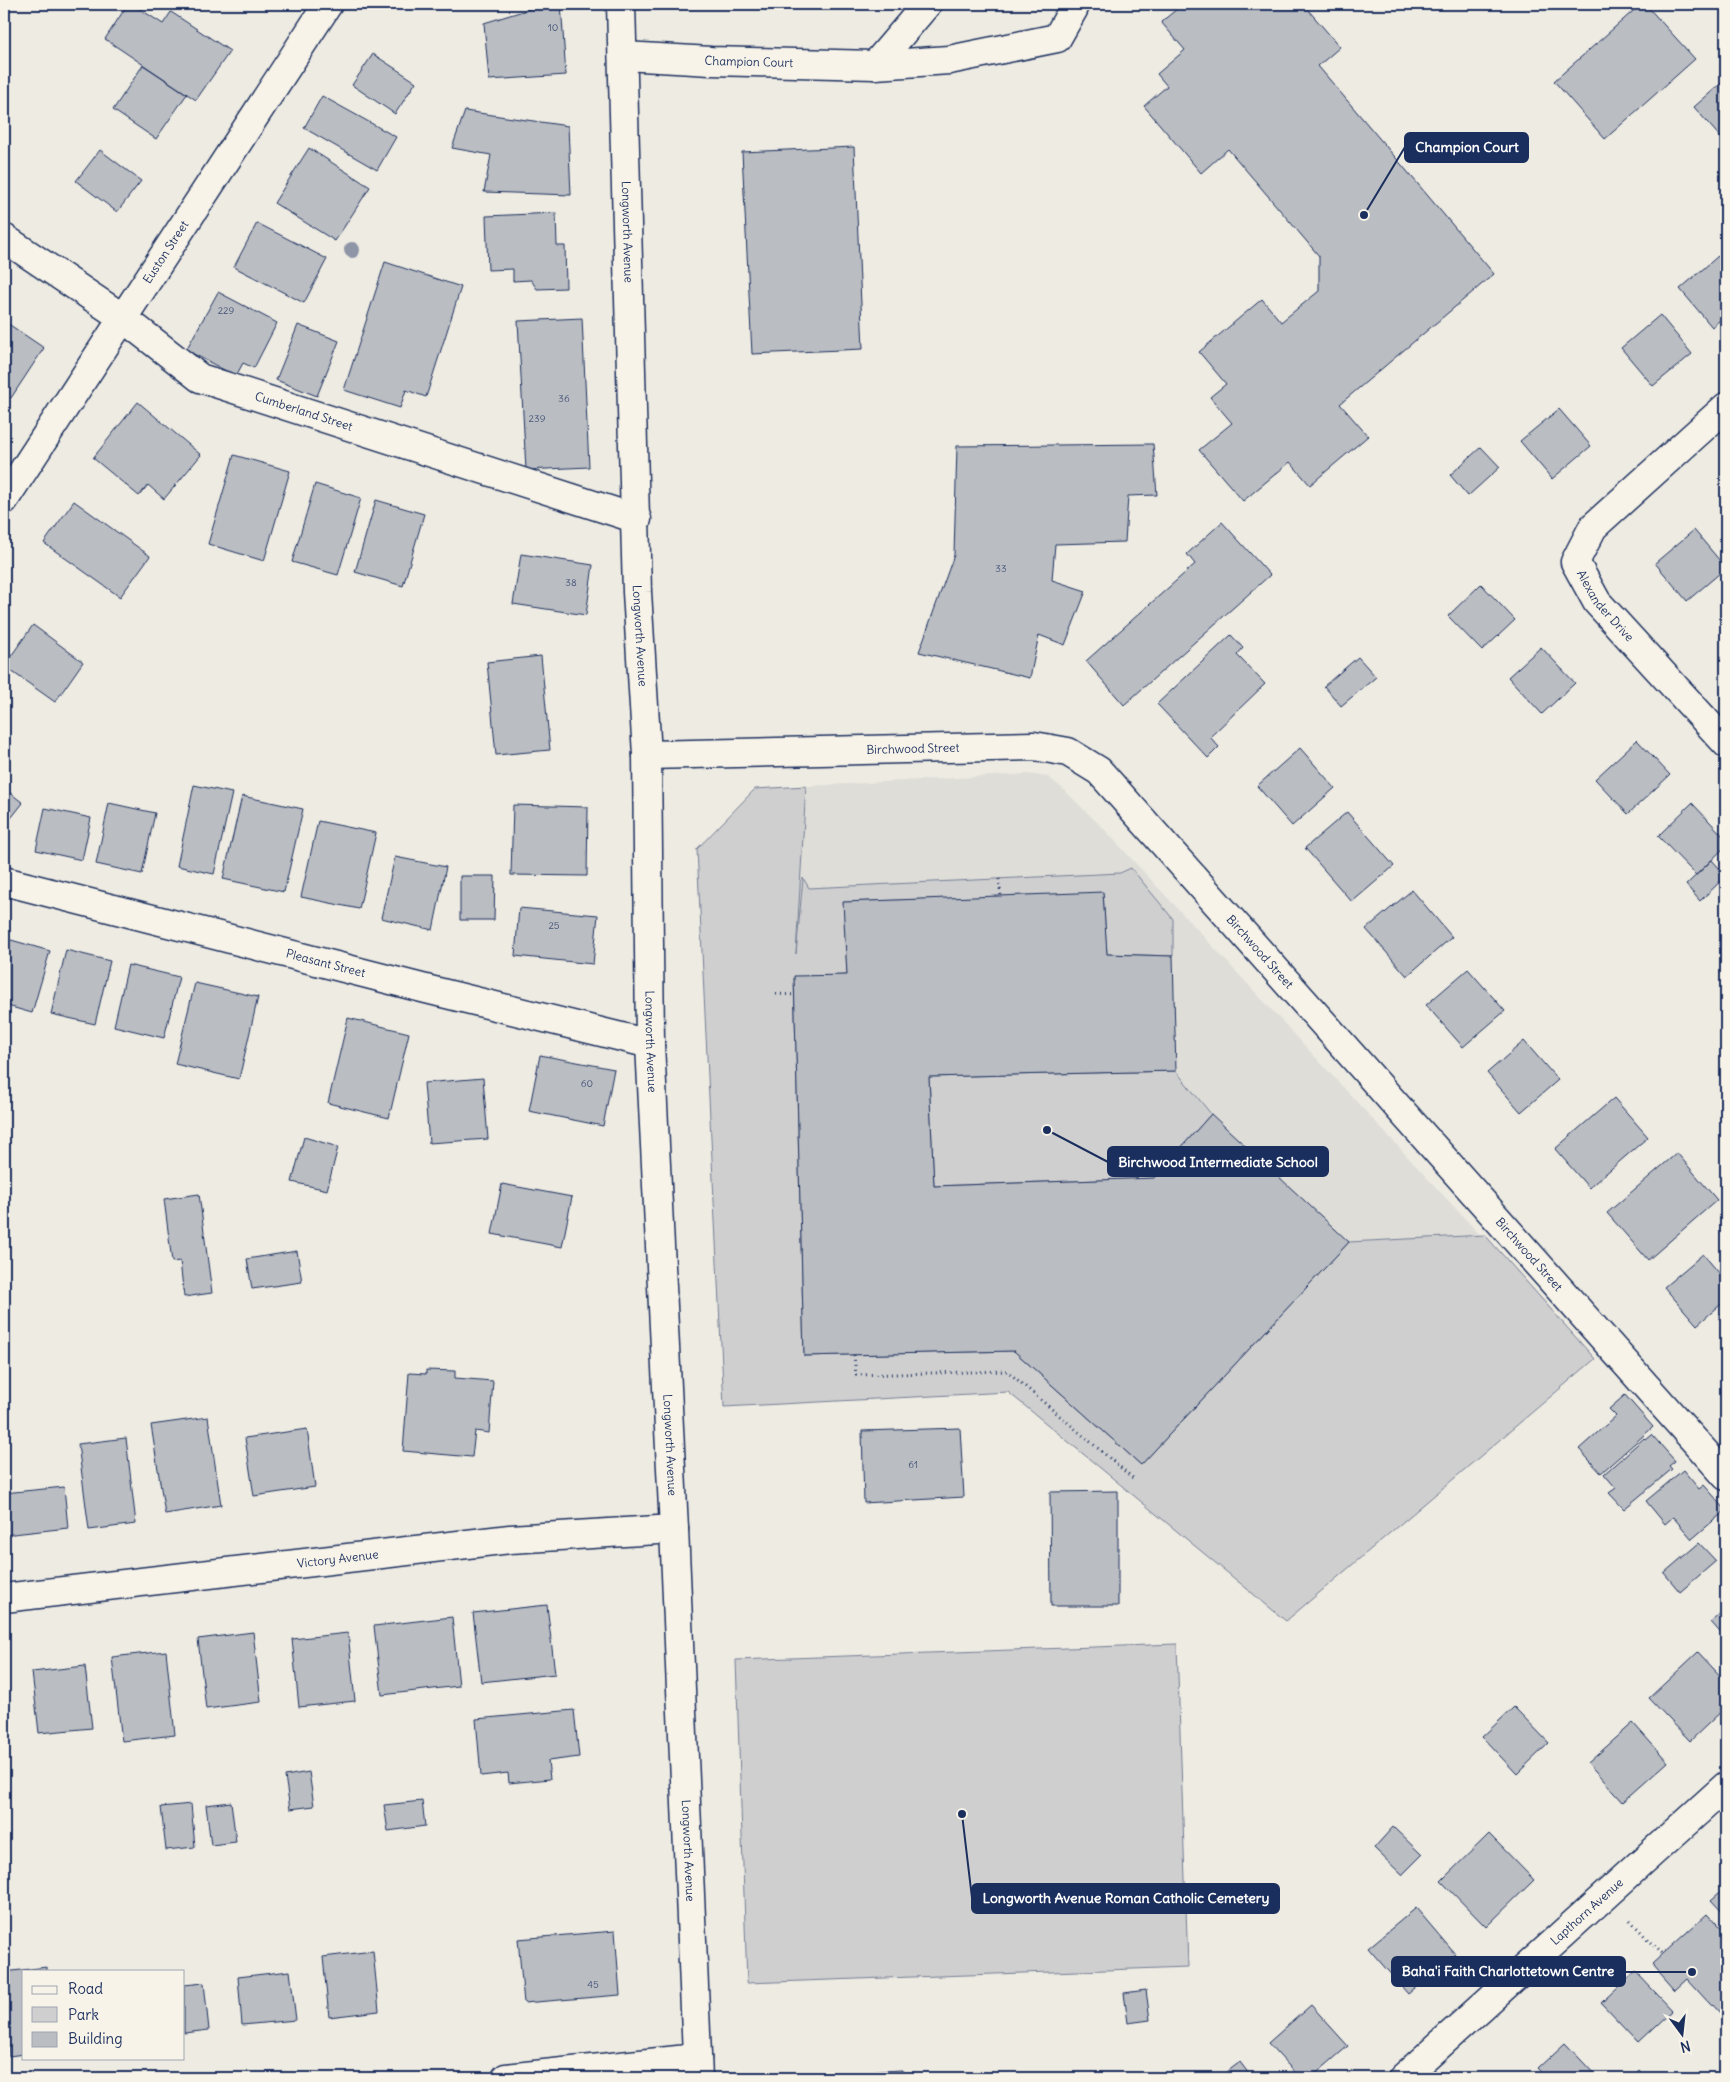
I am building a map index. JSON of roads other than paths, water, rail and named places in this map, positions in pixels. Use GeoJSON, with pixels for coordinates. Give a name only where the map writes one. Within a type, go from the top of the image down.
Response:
{"type":"FeatureCollection","features":[{"type":"Feature","properties":{"kind":"street","name":"Euston Street"},"geometry":{"type":"LineString","coordinates":[[4,500],[328,4]]}},
{"type":"Feature","properties":{"kind":"street","name":"Longworth Avenue"},"geometry":{"type":"LineString","coordinates":[[621,4],[624,56],[631,390],[637,519],[637,592],[647,756],[650,1044],[698,2068]]}},
{"type":"Feature","properties":{"kind":"street"},"geometry":{"type":"LineString","coordinates":[[875,64],[928,4]]}},
{"type":"Feature","properties":{"kind":"street","name":"Champion Court"},"geometry":{"type":"LineString","coordinates":[[624,56],[875,64],[949,60],[1058,38],[1074,8],[1074,4]]}},
{"type":"Feature","properties":{"kind":"street","name":"Cumberland Street"},"geometry":{"type":"LineString","coordinates":[[4,238],[122,318],[200,378],[637,519]]}},
{"type":"Feature","properties":{"kind":"street","name":"Alexander Drive"},"geometry":{"type":"LineString","coordinates":[[1726,407],[1593,527],[1574,562],[1597,602],[1726,743]]}},
{"type":"Feature","properties":{"kind":"street","name":"Birchwood Street"},"geometry":{"type":"LineString","coordinates":[[647,756],[1034,746],[1068,752],[1099,771],[1726,1476]]}},
{"type":"Feature","properties":{"kind":"street","name":"Pleasant Street"},"geometry":{"type":"LineString","coordinates":[[4,881],[650,1044]]}},
{"type":"Feature","properties":{"kind":"street","name":"Victory Avenue"},"geometry":{"type":"LineString","coordinates":[[4,1598],[510,1539],[674,1530]]}},
{"type":"Feature","properties":{"kind":"street","name":"Lapthorn Avenue"},"geometry":{"type":"LineString","coordinates":[[1403,2078],[1726,1786]]}},
{"type":"Feature","properties":{"kind":"street"},"geometry":{"type":"LineString","coordinates":[[506,2078],[698,2068]]}},
{"type":"Feature","properties":{"kind":"place","name":"Champion Court"},"geometry":{"type":"Point","coordinates":[1364,215]}},
{"type":"Feature","properties":{"kind":"place","name":"Birchwood Intermediate School"},"geometry":{"type":"Point","coordinates":[1047,1130]}},
{"type":"Feature","properties":{"kind":"place","name":"Longworth Avenue Roman Catholic Cemetery"},"geometry":{"type":"Point","coordinates":[962,1814]}},
{"type":"Feature","properties":{"kind":"place","name":"Baha'i Faith Charlottetown Centre"},"geometry":{"type":"Point","coordinates":[1692,1972]}}]}
